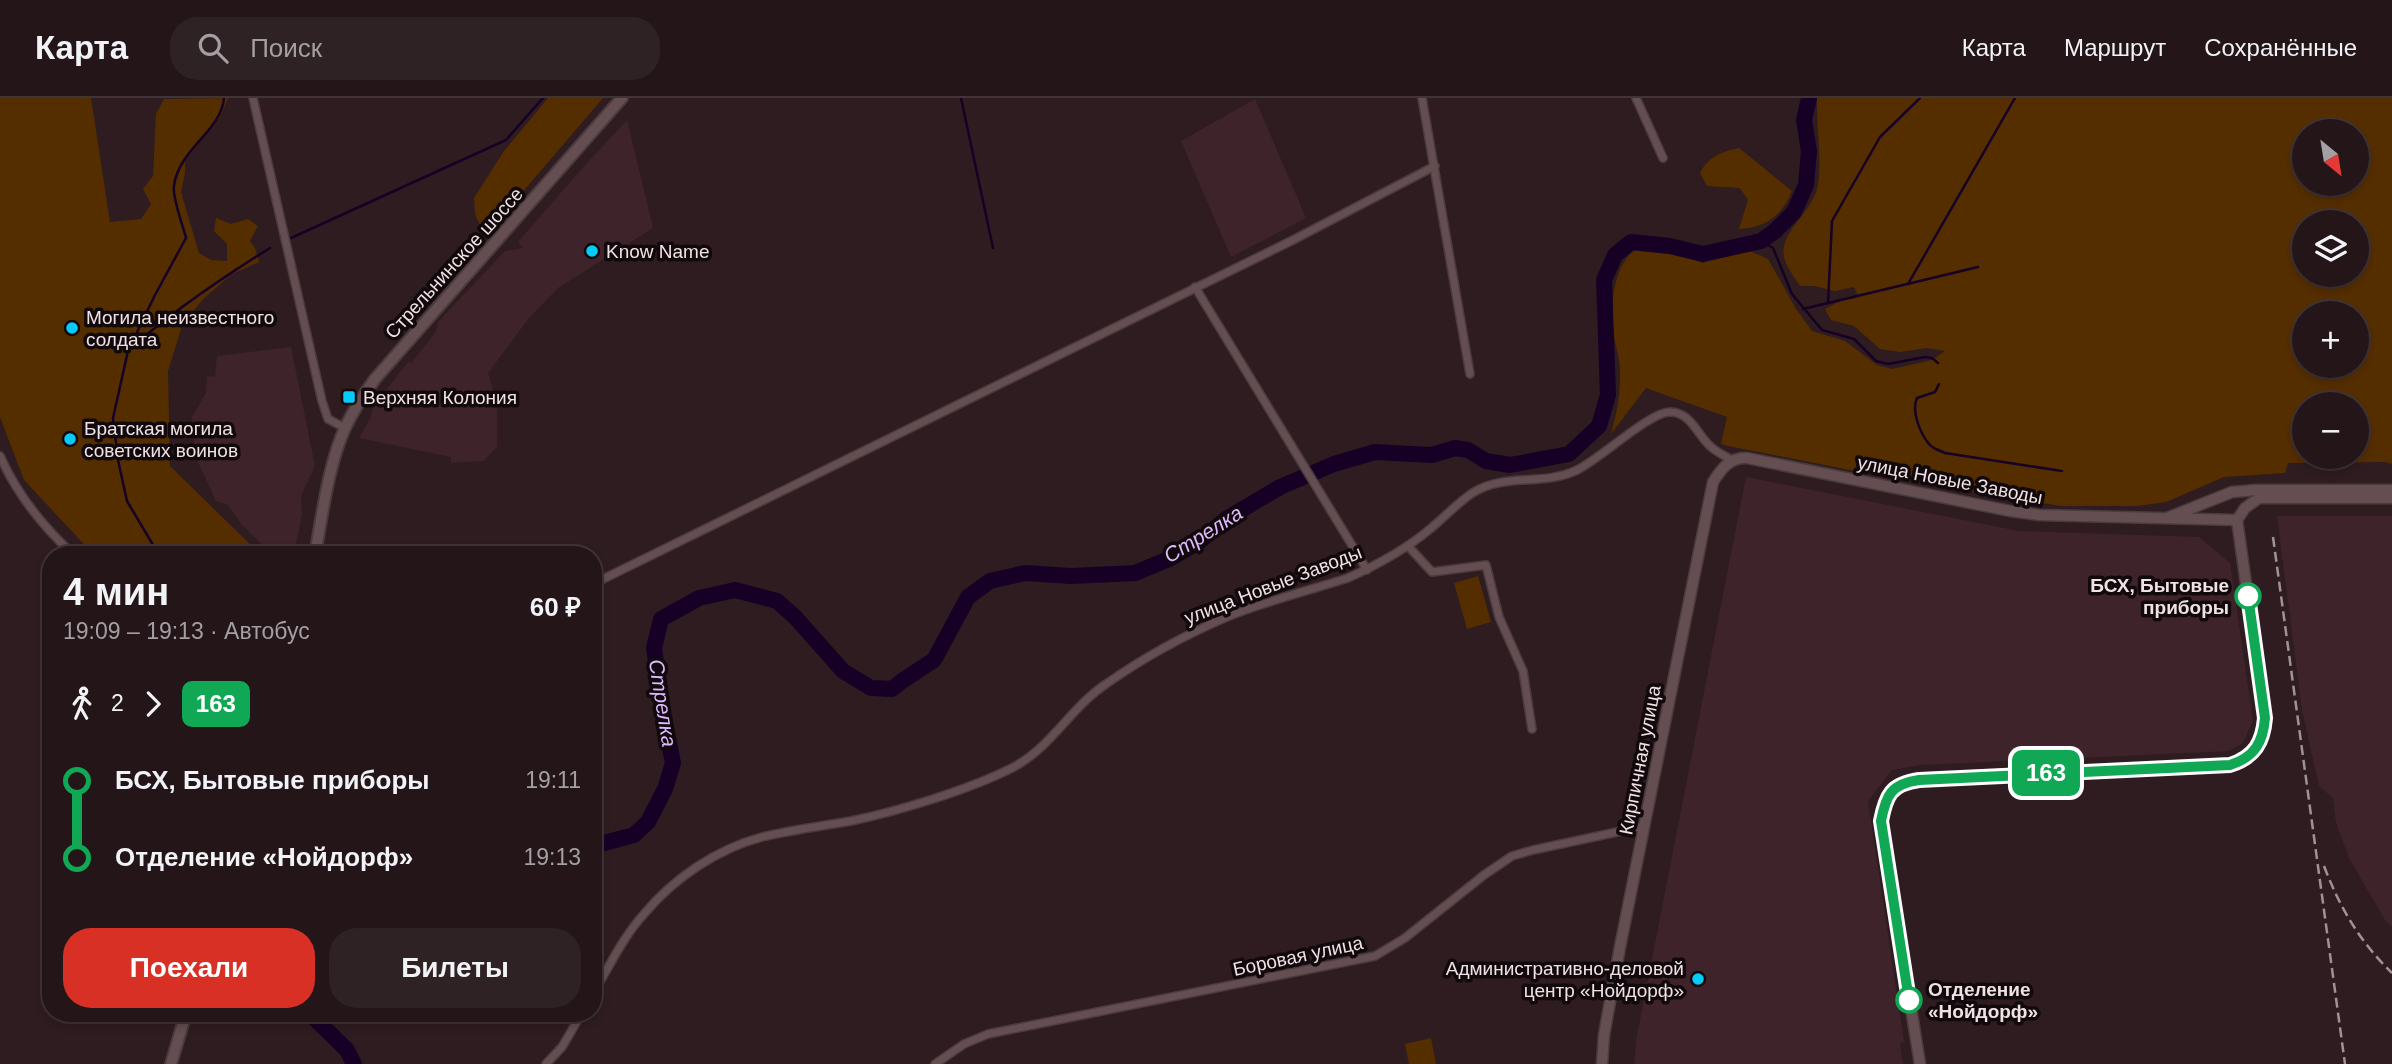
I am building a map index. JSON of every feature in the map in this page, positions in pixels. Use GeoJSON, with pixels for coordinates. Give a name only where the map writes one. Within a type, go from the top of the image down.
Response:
{"type":"FeatureCollection","features":[{"type":"Feature","properties":{"kind":"main road","name":"Стрельнинское шоссе"},"geometry":{"type":"LineString","coordinates":[[318,546],[333,464],[345,428],[374,379],[622,98]]}},
{"type":"Feature","properties":{"kind":"main road"},"geometry":{"type":"LineString","coordinates":[[171,1064],[183,1022]]}},
{"type":"Feature","properties":{"kind":"street"},"geometry":{"type":"LineString","coordinates":[[253,98],[322,401],[328,419],[345,428]]}},
{"type":"Feature","properties":{"kind":"street"},"geometry":{"type":"LineString","coordinates":[[1422,98],[1436,166],[1470,374]]}},
{"type":"Feature","properties":{"kind":"street"},"geometry":{"type":"LineString","coordinates":[[1636,98],[1663,158]]}},
{"type":"Feature","properties":{"kind":"street"},"geometry":{"type":"LineString","coordinates":[[602,580],[1291,241],[1436,166]]}},
{"type":"Feature","properties":{"kind":"street"},"geometry":{"type":"LineString","coordinates":[[1195,287],[1367,570]]}},
{"type":"Feature","properties":{"kind":"street","name":"улица Новые Заводы"},"geometry":{"type":"LineString","coordinates":[[602,979],[644,913],[694,869],[718,855],[762,837],[853,820],[980,782],[1030,757],[1045,745],[1080,704],[1104,685],[1166,647],[1225,618],[1367,570],[1408,546],[1476,490],[1495,484],[1556,478],[1575,471],[1600,457],[1662,413],[1678,413],[1689,420],[1728,463],[1747,458],[2010,511],[2060,517],[2237,520]]}},
{"type":"Feature","properties":{"kind":"street"},"geometry":{"type":"LineString","coordinates":[[0,456],[29,507],[64,546]]}},
{"type":"Feature","properties":{"kind":"street","name":"Кирпичная улица"},"geometry":{"type":"LineString","coordinates":[[1602,1064],[1611,995],[1713,482],[1728,463]]}},
{"type":"Feature","properties":{"kind":"street","name":"улица Новые Заводы"},"geometry":{"type":"LineString","coordinates":[[2163,520],[2232,492],[2392,490]]}},
{"type":"Feature","properties":{"kind":"street"},"geometry":{"type":"LineString","coordinates":[[1920,1064],[1881,821],[1885,799],[1893,789],[1907,781],[1919,780],[2230,765],[2242,761],[2264,736],[2265,718],[2237,520],[2245,508],[2259,498],[2266,497],[2392,498]]}},
{"type":"Feature","properties":{"kind":"street"},"geometry":{"type":"LineString","coordinates":[[1408,546],[1432,572],[1486,565],[1499,617],[1523,671],[1532,729]]}},
{"type":"Feature","properties":{"kind":"street","name":"Боровая улица"},"geometry":{"type":"LineString","coordinates":[[935,1064],[964,1044],[988,1034],[1375,956],[1405,938],[1512,856],[1645,826]]}},
{"type":"Feature","properties":{"kind":"street"},"geometry":{"type":"LineString","coordinates":[[546,1064],[562,1047],[577,1022]]}},
{"type":"Feature","properties":{"kind":"shaded area"},"geometry":{"type":"Polygon","coordinates":[[[0,98],[91,98],[110,222],[141,219],[151,204],[143,189],[153,176],[156,114],[164,99],[228,98],[220,117],[185,161],[181,192],[199,253],[211,260],[227,261],[227,244],[214,231],[216,218],[231,224],[248,219],[258,226],[250,241],[259,262],[232,274],[203,299],[182,326],[168,371],[170,466],[252,546],[86,546],[24,480],[0,417],[0,98]]]}},
{"type":"Feature","properties":{"kind":"shaded area"},"geometry":{"type":"Polygon","coordinates":[[[548,98],[603,98],[496,223],[486,227],[480,225],[475,214],[474,198],[504,151],[548,98]]]}},
{"type":"Feature","properties":{"kind":"shaded area"},"geometry":{"type":"Polygon","coordinates":[[[1817,98],[2392,98],[2392,464],[2369,462],[2369,392],[2292,392],[2292,463],[2288,463],[2285,473],[2224,477],[2166,502],[2137,506],[2061,506],[1885,477],[1728,446],[1721,444],[1727,417],[1646,388],[1611,434],[1620,377],[1613,326],[1614,290],[1621,267],[1635,250],[1685,256],[1703,263],[1727,252],[1752,252],[1768,259],[1796,309],[1812,331],[1845,341],[1877,365],[1892,369],[1932,360],[1945,351],[1927,348],[1900,352],[1880,349],[1854,326],[1831,320],[1825,309],[1838,302],[1859,297],[1854,287],[1835,291],[1800,286],[1784,257],[1784,248],[1791,230],[1815,195],[1819,163],[1817,98]]]}},
{"type":"Feature","properties":{"kind":"shaded area"},"geometry":{"type":"Polygon","coordinates":[[[1255,99],[1306,218],[1231,257],[1181,141],[1255,99]]]}},
{"type":"Feature","properties":{"kind":"shaded area"},"geometry":{"type":"Polygon","coordinates":[[[627,120],[653,228],[558,288],[529,318],[488,373],[497,403],[497,447],[484,461],[451,463],[451,457],[359,438],[371,417],[373,407],[408,362],[411,363],[436,332],[438,322],[505,251],[523,248],[518,242],[627,120]]]}},
{"type":"Feature","properties":{"kind":"shaded area"},"geometry":{"type":"Polygon","coordinates":[[[1739,148],[1792,191],[1772,219],[1757,226],[1739,229],[1748,200],[1740,188],[1707,186],[1700,173],[1707,162],[1716,156],[1739,148]]]}},
{"type":"Feature","properties":{"kind":"shaded area"},"geometry":{"type":"Polygon","coordinates":[[[291,347],[315,466],[301,496],[302,513],[296,546],[264,546],[242,525],[228,505],[216,501],[196,458],[192,417],[206,393],[207,376],[215,377],[217,356],[291,347]]]}},
{"type":"Feature","properties":{"kind":"shaded area"},"geometry":{"type":"Polygon","coordinates":[[[1746,477],[2019,531],[2199,537],[2230,563],[2253,721],[2243,743],[2229,751],[1920,765],[1892,770],[1868,801],[1904,1042],[1900,1044],[1903,1064],[1634,1064],[1636,1041],[1746,477]]]}},
{"type":"Feature","properties":{"kind":"shaded area"},"geometry":{"type":"Polygon","coordinates":[[[2277,516],[2392,516],[2392,927],[2385,920],[2349,858],[2336,823],[2333,798],[2319,786],[2302,710],[2277,516]]]}},
{"type":"Feature","properties":{"kind":"shaded area"},"geometry":{"type":"Polygon","coordinates":[[[1478,576],[1491,622],[1467,629],[1454,583],[1478,576]]]}},
{"type":"Feature","properties":{"kind":"shaded area"},"geometry":{"type":"Polygon","coordinates":[[[1431,1038],[1436,1064],[1409,1064],[1405,1044],[1431,1038]]]}},
{"type":"Feature","properties":{"kind":"waterway"},"geometry":{"type":"LineString","coordinates":[[154,546],[127,501],[113,418],[128,351],[186,238],[175,197],[177,173],[216,120],[224,98]]}},
{"type":"Feature","properties":{"kind":"waterway"},"geometry":{"type":"LineString","coordinates":[[291,238],[506,140],[543,98]]}},
{"type":"Feature","properties":{"kind":"waterway"},"geometry":{"type":"LineString","coordinates":[[961,98],[993,248]]}},
{"type":"Feature","properties":{"kind":"waterway","name":"Стрелка"},"geometry":{"type":"LineString","coordinates":[[602,844],[634,835],[648,822],[665,789],[673,763],[654,648],[661,619],[699,598],[735,590],[777,601],[795,617],[843,671],[871,688],[892,689],[934,660],[968,597],[990,581],[1025,573],[1071,576],[1135,573],[1169,559],[1200,541],[1226,519],[1280,487],[1334,464],[1375,452],[1432,455],[1455,448],[1468,450],[1486,461],[1510,465],[1569,454],[1599,426],[1608,395],[1604,280],[1615,255],[1631,242],[1670,246],[1703,254],[1761,241],[1775,231],[1794,212],[1806,185],[1809,151],[1804,120],[1809,98]]}},
{"type":"Feature","properties":{"kind":"waterway"},"geometry":{"type":"LineString","coordinates":[[1803,309],[1828,303],[1832,221],[1880,137],[1920,98]]}},
{"type":"Feature","properties":{"kind":"waterway"},"geometry":{"type":"LineString","coordinates":[[1908,284],[2015,98]]}},
{"type":"Feature","properties":{"kind":"waterway"},"geometry":{"type":"LineString","coordinates":[[1761,241],[1773,248],[1792,294],[1822,330],[1854,339],[1876,361],[1888,364],[1925,357],[1938,363]]}},
{"type":"Feature","properties":{"kind":"waterway"},"geometry":{"type":"LineString","coordinates":[[131,348],[199,295],[270,248]]}},
{"type":"Feature","properties":{"kind":"waterway"},"geometry":{"type":"LineString","coordinates":[[1828,303],[1978,267]]}},
{"type":"Feature","properties":{"kind":"waterway"},"geometry":{"type":"LineString","coordinates":[[1939,384],[1935,392],[1917,398],[1915,403],[1920,428],[1932,447],[1945,453],[2062,471]]}},
{"type":"Feature","properties":{"kind":"waterway","name":"Стрелка"},"geometry":{"type":"LineString","coordinates":[[318,1022],[347,1050],[354,1064]]}},
{"type":"Feature","properties":{"kind":"railway"},"geometry":{"type":"LineString","coordinates":[[2273,537],[2345,1064]]}},
{"type":"Feature","properties":{"kind":"railway"},"geometry":{"type":"LineString","coordinates":[[2324,866],[2352,924],[2392,973]]}},
{"type":"Feature","properties":{"kind":"bus line","name":"163"},"geometry":{"type":"LineString","coordinates":[[1909,1000],[1881,821],[1885,799],[1893,789],[1907,781],[1919,780],[2230,765],[2242,761],[2264,736],[2265,718],[2248,596]]}},
{"type":"Feature","properties":{"kind":"place","name":"Know Name"},"geometry":{"type":"Point","coordinates":[592,251]}},
{"type":"Feature","properties":{"kind":"place","name":"Могила неизвестного солдата"},"geometry":{"type":"Point","coordinates":[72,328]}},
{"type":"Feature","properties":{"kind":"place","name":"Верхняя Колония"},"geometry":{"type":"Point","coordinates":[349,397]}},
{"type":"Feature","properties":{"kind":"place","name":"Братская могила советских воинов"},"geometry":{"type":"Point","coordinates":[70,439]}},
{"type":"Feature","properties":{"kind":"place","name":"БСХ, Бытовые приборы"},"geometry":{"type":"Point","coordinates":[2248,596]}},
{"type":"Feature","properties":{"kind":"place","name":"Административно-деловой центр «Нойдорф»"},"geometry":{"type":"Point","coordinates":[1698,979]}},
{"type":"Feature","properties":{"kind":"place","name":"Отделение «Нойдорф»"},"geometry":{"type":"Point","coordinates":[1909,1000]}}]}
